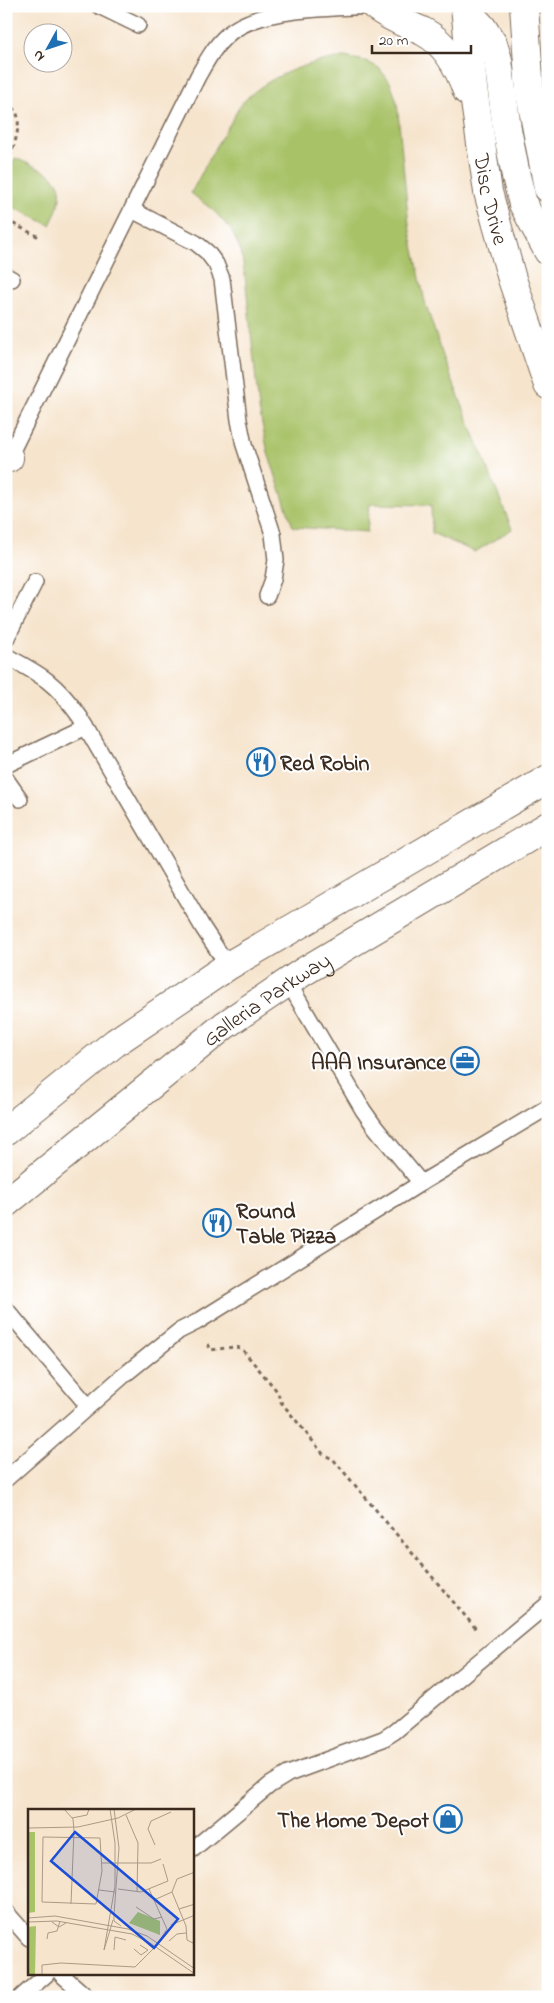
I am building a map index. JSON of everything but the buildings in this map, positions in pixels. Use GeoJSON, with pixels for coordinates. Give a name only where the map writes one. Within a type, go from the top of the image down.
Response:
{"type":"FeatureCollection","features":[{"type":"Feature","properties":{"kind":"street"},"geometry":{"type":"LineString","coordinates":[[375,6],[387,16],[425,33],[445,49],[463,78],[477,120]]}},
{"type":"Feature","properties":{"kind":"street"},"geometry":{"type":"LineString","coordinates":[[524,6],[530,93],[548,188]]}},
{"type":"Feature","properties":{"kind":"street"},"geometry":{"type":"LineString","coordinates":[[464,7],[482,27],[493,44],[498,60],[507,128],[523,204],[548,251]]}},
{"type":"Feature","properties":{"kind":"street","name":"Disc Drive"},"geometry":{"type":"LineString","coordinates":[[464,7],[477,120],[488,192],[512,279],[548,385]]}},
{"type":"Feature","properties":{"kind":"street","name":"Galleria Parkway"},"geometry":{"type":"LineString","coordinates":[[6,1131],[116,1042],[228,966],[548,779]]}},
{"type":"Feature","properties":{"kind":"street","name":"Galleria Parkway"},"geometry":{"type":"LineString","coordinates":[[6,1203],[225,1025],[288,982],[548,826]]}},
{"type":"Feature","properties":{"kind":"lane"},"geometry":{"type":"LineString","coordinates":[[99,6],[138,25]]}},
{"type":"Feature","properties":{"kind":"lane"},"geometry":{"type":"LineString","coordinates":[[7,460],[198,76],[211,54],[226,36],[247,21],[268,15],[370,6]]}},
{"type":"Feature","properties":{"kind":"lane"},"geometry":{"type":"LineString","coordinates":[[132,210],[196,243],[207,252],[216,264],[222,279],[239,420],[244,445],[273,534],[276,560],[273,579],[267,596]]}},
{"type":"Feature","properties":{"kind":"lane"},"geometry":{"type":"LineString","coordinates":[[6,639],[35,582]]}},
{"type":"Feature","properties":{"kind":"lane"},"geometry":{"type":"LineString","coordinates":[[6,656],[34,670],[51,682],[67,698],[228,966]]}},
{"type":"Feature","properties":{"kind":"lane"},"geometry":{"type":"LineString","coordinates":[[6,765],[86,727]]}},
{"type":"Feature","properties":{"kind":"lane"},"geometry":{"type":"LineString","coordinates":[[6,779],[20,800]]}},
{"type":"Feature","properties":{"kind":"lane"},"geometry":{"type":"LineString","coordinates":[[288,982],[363,1110],[421,1183]]}},
{"type":"Feature","properties":{"kind":"lane"},"geometry":{"type":"LineString","coordinates":[[6,1479],[88,1406],[179,1331],[214,1312],[421,1183],[548,1107]]}},
{"type":"Feature","properties":{"kind":"lane"},"geometry":{"type":"LineString","coordinates":[[6,1309],[88,1406]]}},
{"type":"Feature","properties":{"kind":"lane"},"geometry":{"type":"LineString","coordinates":[[194,1848],[270,1785],[288,1774],[389,1736],[548,1604]]}},
{"type":"Feature","properties":{"kind":"lane"},"geometry":{"type":"LineString","coordinates":[[6,1912],[28,1937]]}},
{"type":"Feature","properties":{"kind":"lane"},"geometry":{"type":"LineString","coordinates":[[21,1997],[45,1976]]}},
{"type":"Feature","properties":{"kind":"lane"},"geometry":{"type":"LineString","coordinates":[[63,1976],[87,1997]]}},
{"type":"Feature","properties":{"kind":"path"},"geometry":{"type":"LineString","coordinates":[[6,102],[17,114],[18,128],[12,153],[6,167]]}},
{"type":"Feature","properties":{"kind":"path"},"geometry":{"type":"LineString","coordinates":[[6,220],[41,238]]}},
{"type":"Feature","properties":{"kind":"path"},"geometry":{"type":"LineString","coordinates":[[207,1343],[211,1350],[241,1348],[277,1391],[280,1402],[324,1455],[334,1459],[477,1630]]}},
{"type":"Feature","properties":{"kind":"green space"},"geometry":{"type":"Polygon","coordinates":[[[344,57],[366,61],[379,68],[390,82],[397,102],[409,226],[425,302],[445,362],[512,529],[475,552],[432,533],[431,505],[370,504],[367,532],[293,527],[268,453],[259,409],[241,251],[231,230],[215,212],[191,193],[243,102],[253,93],[265,84],[290,71],[317,62],[344,57]]]}},
{"type":"Feature","properties":{"kind":"green space"},"geometry":{"type":"Polygon","coordinates":[[[15,158],[50,174],[56,180],[60,188],[60,197],[50,225],[6,204],[6,178],[15,158]]]}},
{"type":"Feature","properties":{"kind":"place","name":"Red Robin"},"geometry":{"type":"Point","coordinates":[261,762]}},
{"type":"Feature","properties":{"kind":"place","name":"AAA Insurance"},"geometry":{"type":"Point","coordinates":[465,1061]}},
{"type":"Feature","properties":{"kind":"place","name":"Round Table Pizza"},"geometry":{"type":"Point","coordinates":[217,1223]}},
{"type":"Feature","properties":{"kind":"place","name":"The Home Depot"},"geometry":{"type":"Point","coordinates":[448,1819]}}]}
